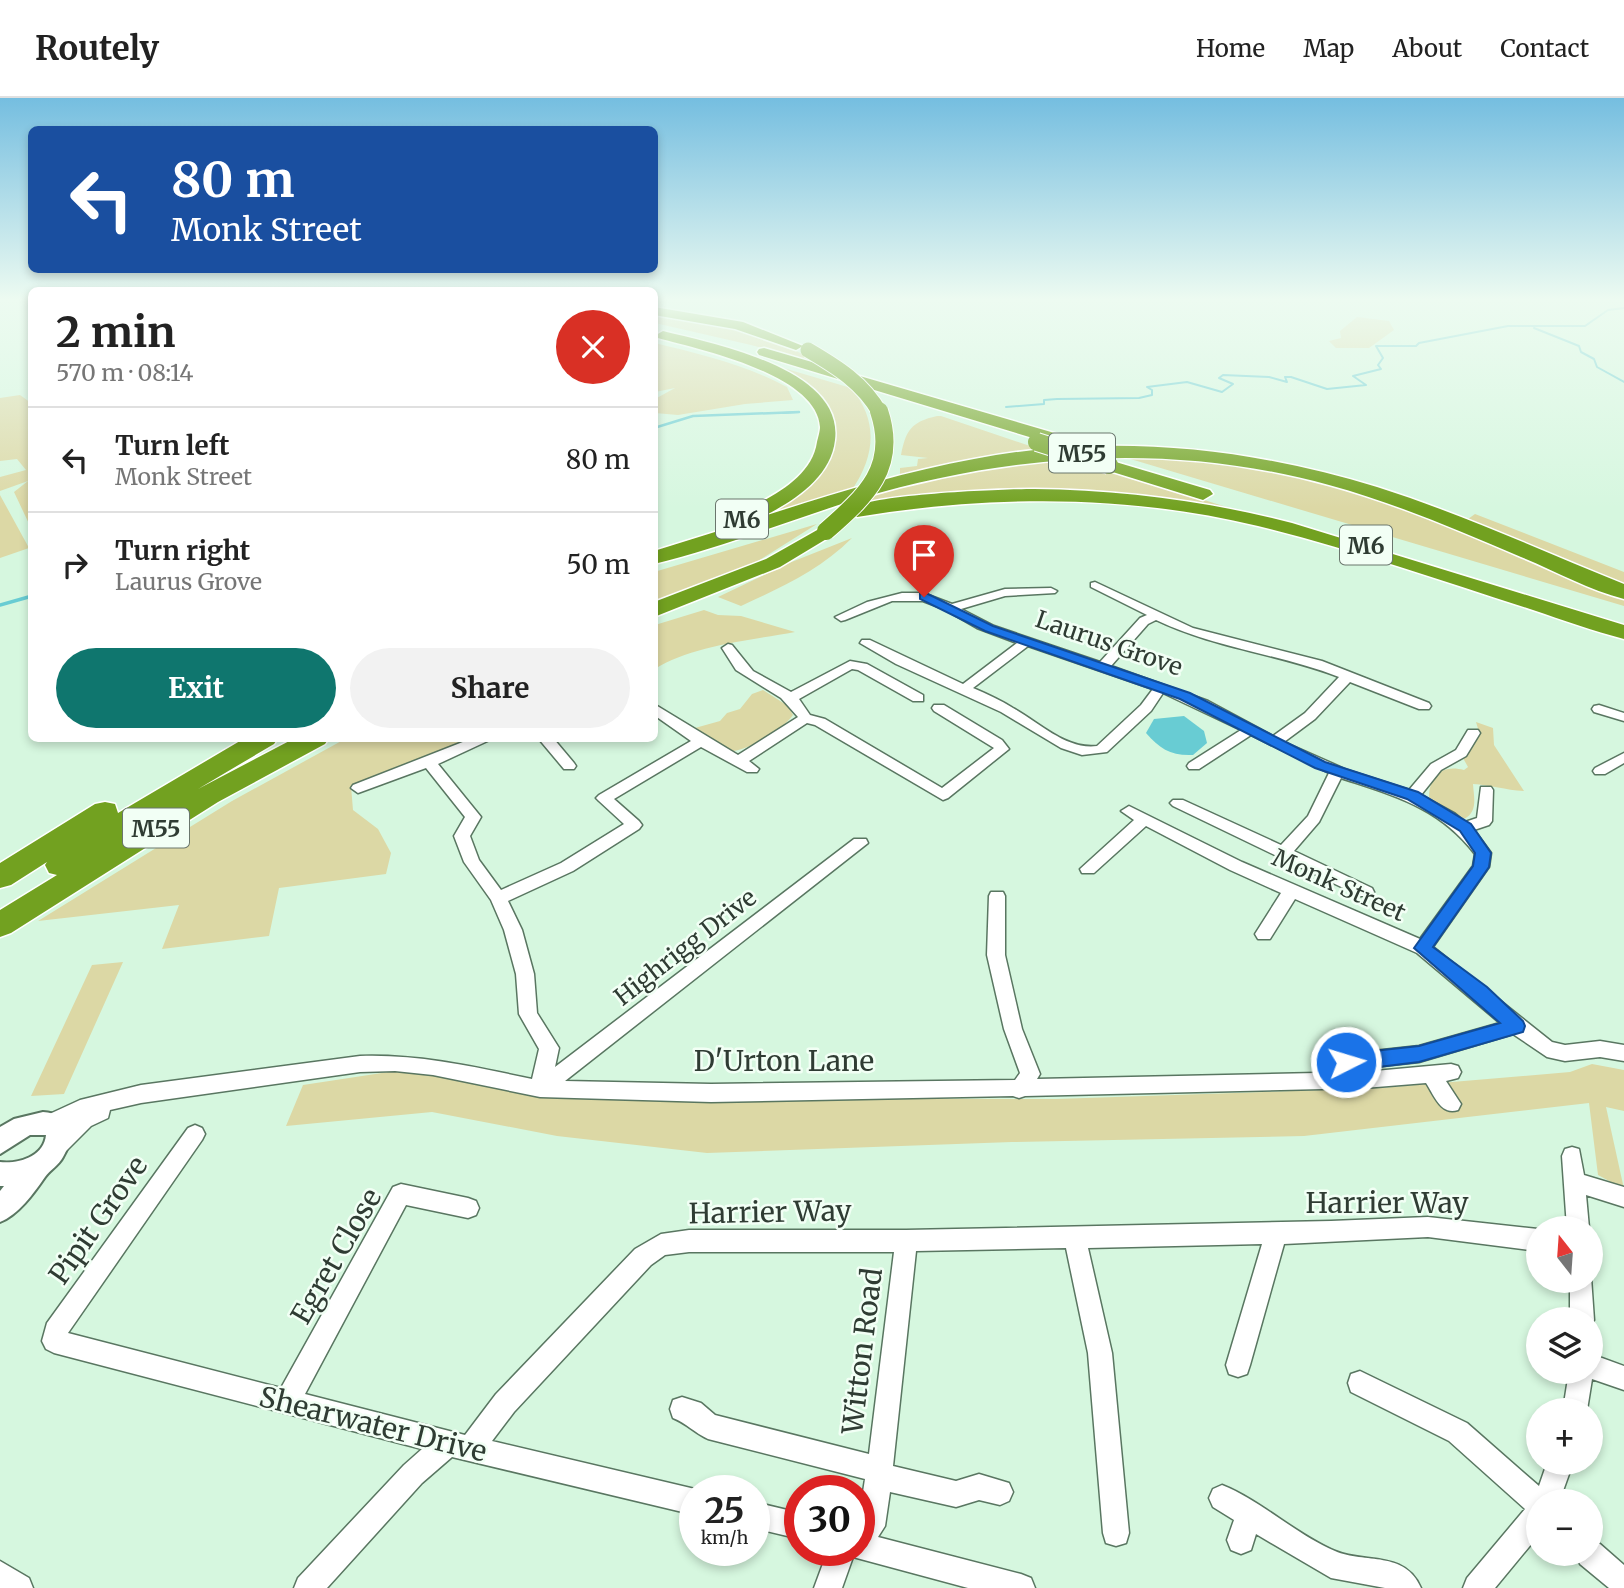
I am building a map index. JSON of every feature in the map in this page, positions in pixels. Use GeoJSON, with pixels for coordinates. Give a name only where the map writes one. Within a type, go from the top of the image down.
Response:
{"type":"FeatureCollection","features":[{"type":"Feature","properties":{"kind":"highway","name":"M6"},"geometry":{"type":"LineString","coordinates":[[658,550],[731,523],[781,498],[802,482],[817,465],[826,448],[828,436],[826,419],[820,406],[807,391],[791,379],[772,371]]}},
{"type":"Feature","properties":{"kind":"highway","name":"M6"},"geometry":{"type":"LineString","coordinates":[[801,371],[1624,614]]}},
{"type":"Feature","properties":{"kind":"highway","name":"M6"},"geometry":{"type":"LineString","coordinates":[[828,371],[1062,441],[1117,463],[1624,625]]}},
{"type":"Feature","properties":{"kind":"highway"},"geometry":{"type":"LineString","coordinates":[[658,608],[773,563],[826,531],[865,496],[885,457],[886,432],[878,407],[859,383],[842,371]]}},
{"type":"Feature","properties":{"kind":"highway","name":"M55"},"geometry":{"type":"LineString","coordinates":[[658,567],[916,477],[1001,460],[1080,453],[1182,456],[1273,467],[1357,488],[1443,519],[1624,592]]}},
{"type":"Feature","properties":{"kind":"highway","name":"M55"},"geometry":{"type":"LineString","coordinates":[[658,557],[781,523],[874,508],[978,496],[1069,495],[1168,503],[1234,515],[1313,535],[1624,632]]}},
{"type":"Feature","properties":{"kind":"highway","name":"M55"},"geometry":{"type":"LineString","coordinates":[[0,877],[86,822],[226,742]]}},
{"type":"Feature","properties":{"kind":"highway","name":"M55"},"geometry":{"type":"LineString","coordinates":[[0,908],[107,832],[258,742]]}},
{"type":"Feature","properties":{"kind":"highway","name":"M55"},"geometry":{"type":"LineString","coordinates":[[0,924],[92,856],[275,742]]}},
{"type":"Feature","properties":{"kind":"highway","name":"M55"},"geometry":{"type":"LineString","coordinates":[[0,924],[208,796],[309,742]]}},
{"type":"Feature","properties":{"kind":"street"},"geometry":{"type":"LineString","coordinates":[[1095,585],[1189,631],[1289,656],[1424,706]]}},
{"type":"Feature","properties":{"kind":"street","name":"Laurus Grove"},"geometry":{"type":"LineString","coordinates":[[950,608],[987,592],[1051,591]]}},
{"type":"Feature","properties":{"kind":"street","name":"Laurus Grove"},"geometry":{"type":"LineString","coordinates":[[841,617],[904,592],[924,597],[989,629],[1028,640],[1209,707],[1250,730],[1337,771],[1413,796],[1465,828],[1483,853],[1481,867],[1423,948]]}},
{"type":"Feature","properties":{"kind":"street"},"geometry":{"type":"LineString","coordinates":[[1103,667],[1144,621],[1154,616]]}},
{"type":"Feature","properties":{"kind":"street"},"geometry":{"type":"LineString","coordinates":[[964,689],[1028,640]]}},
{"type":"Feature","properties":{"kind":"street"},"geometry":{"type":"LineString","coordinates":[[866,643],[903,664],[932,673],[1003,708],[1078,750],[1102,749],[1146,708],[1160,688]]}},
{"type":"Feature","properties":{"kind":"street"},"geometry":{"type":"LineString","coordinates":[[728,648],[741,667],[802,708],[805,718]]}},
{"type":"Feature","properties":{"kind":"street"},"geometry":{"type":"LineString","coordinates":[[790,698],[850,665],[862,667],[918,698]]}},
{"type":"Feature","properties":{"kind":"street"},"geometry":{"type":"LineString","coordinates":[[1274,742],[1310,716],[1347,677]]}},
{"type":"Feature","properties":{"kind":"street"},"geometry":{"type":"LineString","coordinates":[[739,761],[805,718],[820,722],[943,794],[1002,749],[997,743],[939,708]]}},
{"type":"Feature","properties":{"kind":"street"},"geometry":{"type":"LineString","coordinates":[[1600,709],[1623,718]]}},
{"type":"Feature","properties":{"kind":"street"},"geometry":{"type":"LineString","coordinates":[[658,711],[701,741],[752,769]]}},
{"type":"Feature","properties":{"kind":"street"},"geometry":{"type":"LineString","coordinates":[[1194,765],[1250,730]]}},
{"type":"Feature","properties":{"kind":"street"},"geometry":{"type":"LineString","coordinates":[[1413,796],[1436,767],[1461,753],[1473,733]]}},
{"type":"Feature","properties":{"kind":"street"},"geometry":{"type":"LineString","coordinates":[[498,898],[567,867],[634,825],[604,798],[701,741]]}},
{"type":"Feature","properties":{"kind":"street"},"geometry":{"type":"LineString","coordinates":[[358,788],[477,742]]}},
{"type":"Feature","properties":{"kind":"street"},"geometry":{"type":"LineString","coordinates":[[548,742],[569,766]]}},
{"type":"Feature","properties":{"kind":"street"},"geometry":{"type":"LineString","coordinates":[[1600,771],[1624,757]]}},
{"type":"Feature","properties":{"kind":"street"},"geometry":{"type":"LineString","coordinates":[[429,762],[473,817],[461,836],[472,862],[498,898],[513,930],[522,963],[528,1014],[549,1048],[540,1089]]}},
{"type":"Feature","properties":{"kind":"street"},"geometry":{"type":"LineString","coordinates":[[1282,853],[1314,818],[1337,771]]}},
{"type":"Feature","properties":{"kind":"street"},"geometry":{"type":"LineString","coordinates":[[1465,828],[1484,821],[1486,790]]}},
{"type":"Feature","properties":{"kind":"street"},"geometry":{"type":"LineString","coordinates":[[1178,803],[1366,892]]}},
{"type":"Feature","properties":{"kind":"street","name":"Monk Street"},"geometry":{"type":"LineString","coordinates":[[1088,869],[1136,815],[1291,891],[1423,948],[1480,992],[1535,1043],[1546,1049],[1565,1053],[1600,1049],[1624,1053]]}},
{"type":"Feature","properties":{"kind":"street","name":"Highrigg Drive"},"geometry":{"type":"LineString","coordinates":[[540,1089],[860,843]]}},
{"type":"Feature","properties":{"kind":"street"},"geometry":{"type":"LineString","coordinates":[[1264,934],[1291,891]]}},
{"type":"Feature","properties":{"kind":"street"},"geometry":{"type":"LineString","coordinates":[[997,896],[996,955],[1013,1029],[1030,1074],[1019,1090]]}},
{"type":"Feature","properties":{"kind":"street"},"geometry":{"type":"LineString","coordinates":[[1346,1062],[1419,1054],[1516,1026]]}},
{"type":"Feature","properties":{"kind":"street","name":"D'Urton Lane"},"geometry":{"type":"LineString","coordinates":[[51,1142],[84,1120],[141,1094],[338,1067],[395,1063],[433,1067],[540,1089],[711,1093],[1019,1090],[1364,1080],[1441,1073],[1451,1104]]}},
{"type":"Feature","properties":{"kind":"street"},"geometry":{"type":"LineString","coordinates":[[0,1143],[11,1126],[34,1123],[51,1142]]}},
{"type":"Feature","properties":{"kind":"street","name":"Pipit Grove"},"geometry":{"type":"LineString","coordinates":[[54,1341],[55,1331],[195,1134]]}},
{"type":"Feature","properties":{"kind":"street"},"geometry":{"type":"LineString","coordinates":[[0,1174],[18,1174],[51,1142]]}},
{"type":"Feature","properties":{"kind":"street"},"geometry":{"type":"LineString","coordinates":[[0,1210],[51,1142]]}},
{"type":"Feature","properties":{"kind":"street"},"geometry":{"type":"LineString","coordinates":[[1572,1156],[1577,1216]]}},
{"type":"Feature","properties":{"kind":"street"},"geometry":{"type":"LineString","coordinates":[[1576,1182],[1624,1197]]}},
{"type":"Feature","properties":{"kind":"street","name":"Egret Close"},"geometry":{"type":"LineString","coordinates":[[287,1402],[401,1194],[468,1208]]}},
{"type":"Feature","properties":{"kind":"street","name":"Harrier Way"},"geometry":{"type":"LineString","coordinates":[[308,1588],[412,1474],[459,1446],[514,1394],[643,1257],[662,1245],[689,1241],[1075,1238],[1428,1227],[1526,1239]]}},
{"type":"Feature","properties":{"kind":"street","name":"Harrier Way"},"geometry":{"type":"LineString","coordinates":[[1238,1365],[1276,1233]]}},
{"type":"Feature","properties":{"kind":"street"},"geometry":{"type":"LineString","coordinates":[[1075,1238],[1100,1353],[1116,1533]]}},
{"type":"Feature","properties":{"kind":"street","name":"Witton Road"},"geometry":{"type":"LineString","coordinates":[[875,1499],[891,1387],[906,1241]]}},
{"type":"Feature","properties":{"kind":"street","name":"Shearwater Drive"},"geometry":{"type":"LineString","coordinates":[[54,1341],[459,1446],[679,1498]]}},
{"type":"Feature","properties":{"kind":"street"},"geometry":{"type":"LineString","coordinates":[[1603,1370],[1624,1378]]}},
{"type":"Feature","properties":{"kind":"street"},"geometry":{"type":"LineString","coordinates":[[1360,1383],[1458,1432],[1526,1492]]}},
{"type":"Feature","properties":{"kind":"street","name":"Witton Road"},"geometry":{"type":"LineString","coordinates":[[682,1409],[692,1412],[708,1426],[956,1494],[979,1487],[1000,1492]]}},
{"type":"Feature","properties":{"kind":"street"},"geometry":{"type":"LineString","coordinates":[[1222,1498],[1245,1527],[1331,1564],[1387,1572],[1397,1577],[1407,1588]]}},
{"type":"Feature","properties":{"kind":"street"},"geometry":{"type":"LineString","coordinates":[[1477,1588],[1526,1529]]}},
{"type":"Feature","properties":{"kind":"street"},"geometry":{"type":"LineString","coordinates":[[875,1550],[1021,1588]]}},
{"type":"Feature","properties":{"kind":"street"},"geometry":{"type":"LineString","coordinates":[[1603,1565],[1624,1583]]}},
{"type":"Feature","properties":{"kind":"street"},"geometry":{"type":"LineString","coordinates":[[828,1588],[836,1566]]}},
{"type":"Feature","properties":{"kind":"street"},"geometry":{"type":"LineString","coordinates":[[0,1575],[19,1588]]}},
{"type":"Feature","properties":{"kind":"shaded area"},"geometry":{"type":"Polygon","coordinates":[[[658,371],[751,371],[787,387],[793,400],[745,404],[678,415],[658,413],[658,397],[675,388],[658,391],[658,371]]]}},
{"type":"Feature","properties":{"kind":"shaded area"},"geometry":{"type":"Polygon","coordinates":[[[777,371],[792,371],[851,388],[860,400],[870,426],[869,451],[860,477],[852,490],[749,520],[799,489],[832,421],[777,371]]]}},
{"type":"Feature","properties":{"kind":"shaded area"},"geometry":{"type":"Polygon","coordinates":[[[20,395],[28,401],[28,481],[0,491],[0,477],[26,470],[17,459],[0,461],[0,398],[20,395]]]}},
{"type":"Feature","properties":{"kind":"shaded area"},"geometry":{"type":"Polygon","coordinates":[[[937,416],[1045,451],[966,460],[900,475],[900,468],[917,466],[918,459],[928,458],[901,455],[911,428],[921,421],[937,416]]]}},
{"type":"Feature","properties":{"kind":"shaded area"},"geometry":{"type":"Polygon","coordinates":[[[1064,455],[1248,514],[1155,498],[862,505],[872,493],[927,477],[1064,455]]]}},
{"type":"Feature","properties":{"kind":"shaded area"},"geometry":{"type":"Polygon","coordinates":[[[1117,455],[1241,464],[1368,493],[1624,596],[1624,606],[1117,455]]]}},
{"type":"Feature","properties":{"kind":"shaded area"},"geometry":{"type":"Polygon","coordinates":[[[28,481],[28,522],[14,492],[28,481]]]}},
{"type":"Feature","properties":{"kind":"shaded area"},"geometry":{"type":"Polygon","coordinates":[[[0,495],[28,548],[0,558],[0,495]]]}},
{"type":"Feature","properties":{"kind":"shaded area"},"geometry":{"type":"Polygon","coordinates":[[[1475,514],[1624,572],[1624,584],[1468,519],[1475,514]]]}},
{"type":"Feature","properties":{"kind":"shaded area"},"geometry":{"type":"Polygon","coordinates":[[[817,524],[753,564],[658,605],[658,571],[817,524]]]}},
{"type":"Feature","properties":{"kind":"shaded area"},"geometry":{"type":"Polygon","coordinates":[[[852,538],[814,569],[741,606],[718,597],[789,563],[852,538]]]}},
{"type":"Feature","properties":{"kind":"shaded area"},"geometry":{"type":"Polygon","coordinates":[[[704,610],[718,615],[741,616],[795,632],[703,649],[658,667],[658,624],[704,610]]]}},
{"type":"Feature","properties":{"kind":"shaded area"},"geometry":{"type":"Polygon","coordinates":[[[763,690],[788,706],[793,715],[766,738],[733,751],[695,728],[720,721],[727,713],[740,709],[752,694],[763,690]]]}},
{"type":"Feature","properties":{"kind":"shaded area"},"geometry":{"type":"Polygon","coordinates":[[[1476,722],[1493,728],[1494,745],[1524,791],[1473,784],[1473,809],[1464,819],[1429,798],[1431,783],[1443,770],[1464,770],[1468,767],[1463,758],[1480,735],[1476,722]]]}},
{"type":"Feature","properties":{"kind":"shaded area"},"geometry":{"type":"Polygon","coordinates":[[[340,742],[468,742],[351,786],[353,810],[378,829],[391,853],[386,874],[279,888],[269,936],[162,949],[179,905],[38,921],[232,801],[340,742]]]}},
{"type":"Feature","properties":{"kind":"shaded area"},"geometry":{"type":"Polygon","coordinates":[[[123,962],[64,1094],[31,1096],[92,965],[123,962]]]}},
{"type":"Feature","properties":{"kind":"shaded area"},"geometry":{"type":"Polygon","coordinates":[[[1592,1064],[1624,1070],[1624,1111],[1606,1107],[1624,1189],[1598,1175],[1589,1103],[1304,1136],[1012,1142],[707,1153],[557,1136],[432,1112],[286,1126],[303,1085],[408,1069],[708,1098],[1056,1099],[1381,1088],[1570,1072],[1592,1064]]]}},
{"type":"Feature","properties":{"kind":"water"},"geometry":{"type":"Polygon","coordinates":[[[1184,716],[1204,731],[1207,743],[1193,755],[1166,750],[1146,733],[1154,719],[1184,716]]]}},
{"type":"Feature","properties":{"kind":"waterway"},"geometry":{"type":"LineString","coordinates":[[1006,407],[1044,404],[1044,400],[1057,399],[1139,398],[1152,395],[1152,390],[1147,387],[1187,382],[1222,392],[1233,384],[1219,378],[1223,375],[1269,377],[1287,382],[1285,377],[1291,377],[1327,389],[1366,385],[1353,376],[1375,371]]}},
{"type":"Feature","properties":{"kind":"waterway"},"geometry":{"type":"LineString","coordinates":[[1603,371],[1624,382]]}},
{"type":"Feature","properties":{"kind":"waterway"},"geometry":{"type":"LineString","coordinates":[[658,427],[693,416],[799,412],[783,413]]}},
{"type":"Feature","properties":{"kind":"waterway"},"geometry":{"type":"LineString","coordinates":[[0,605],[28,597]]}},
{"type":"Feature","properties":{"kind":"route"},"geometry":{"type":"LineString","coordinates":[[924,597],[939,602],[989,629],[1028,640],[1185,696],[1320,765],[1413,796],[1465,828],[1483,853],[1481,867],[1423,948],[1480,992],[1516,1026],[1419,1054],[1346,1062]]}}]}
